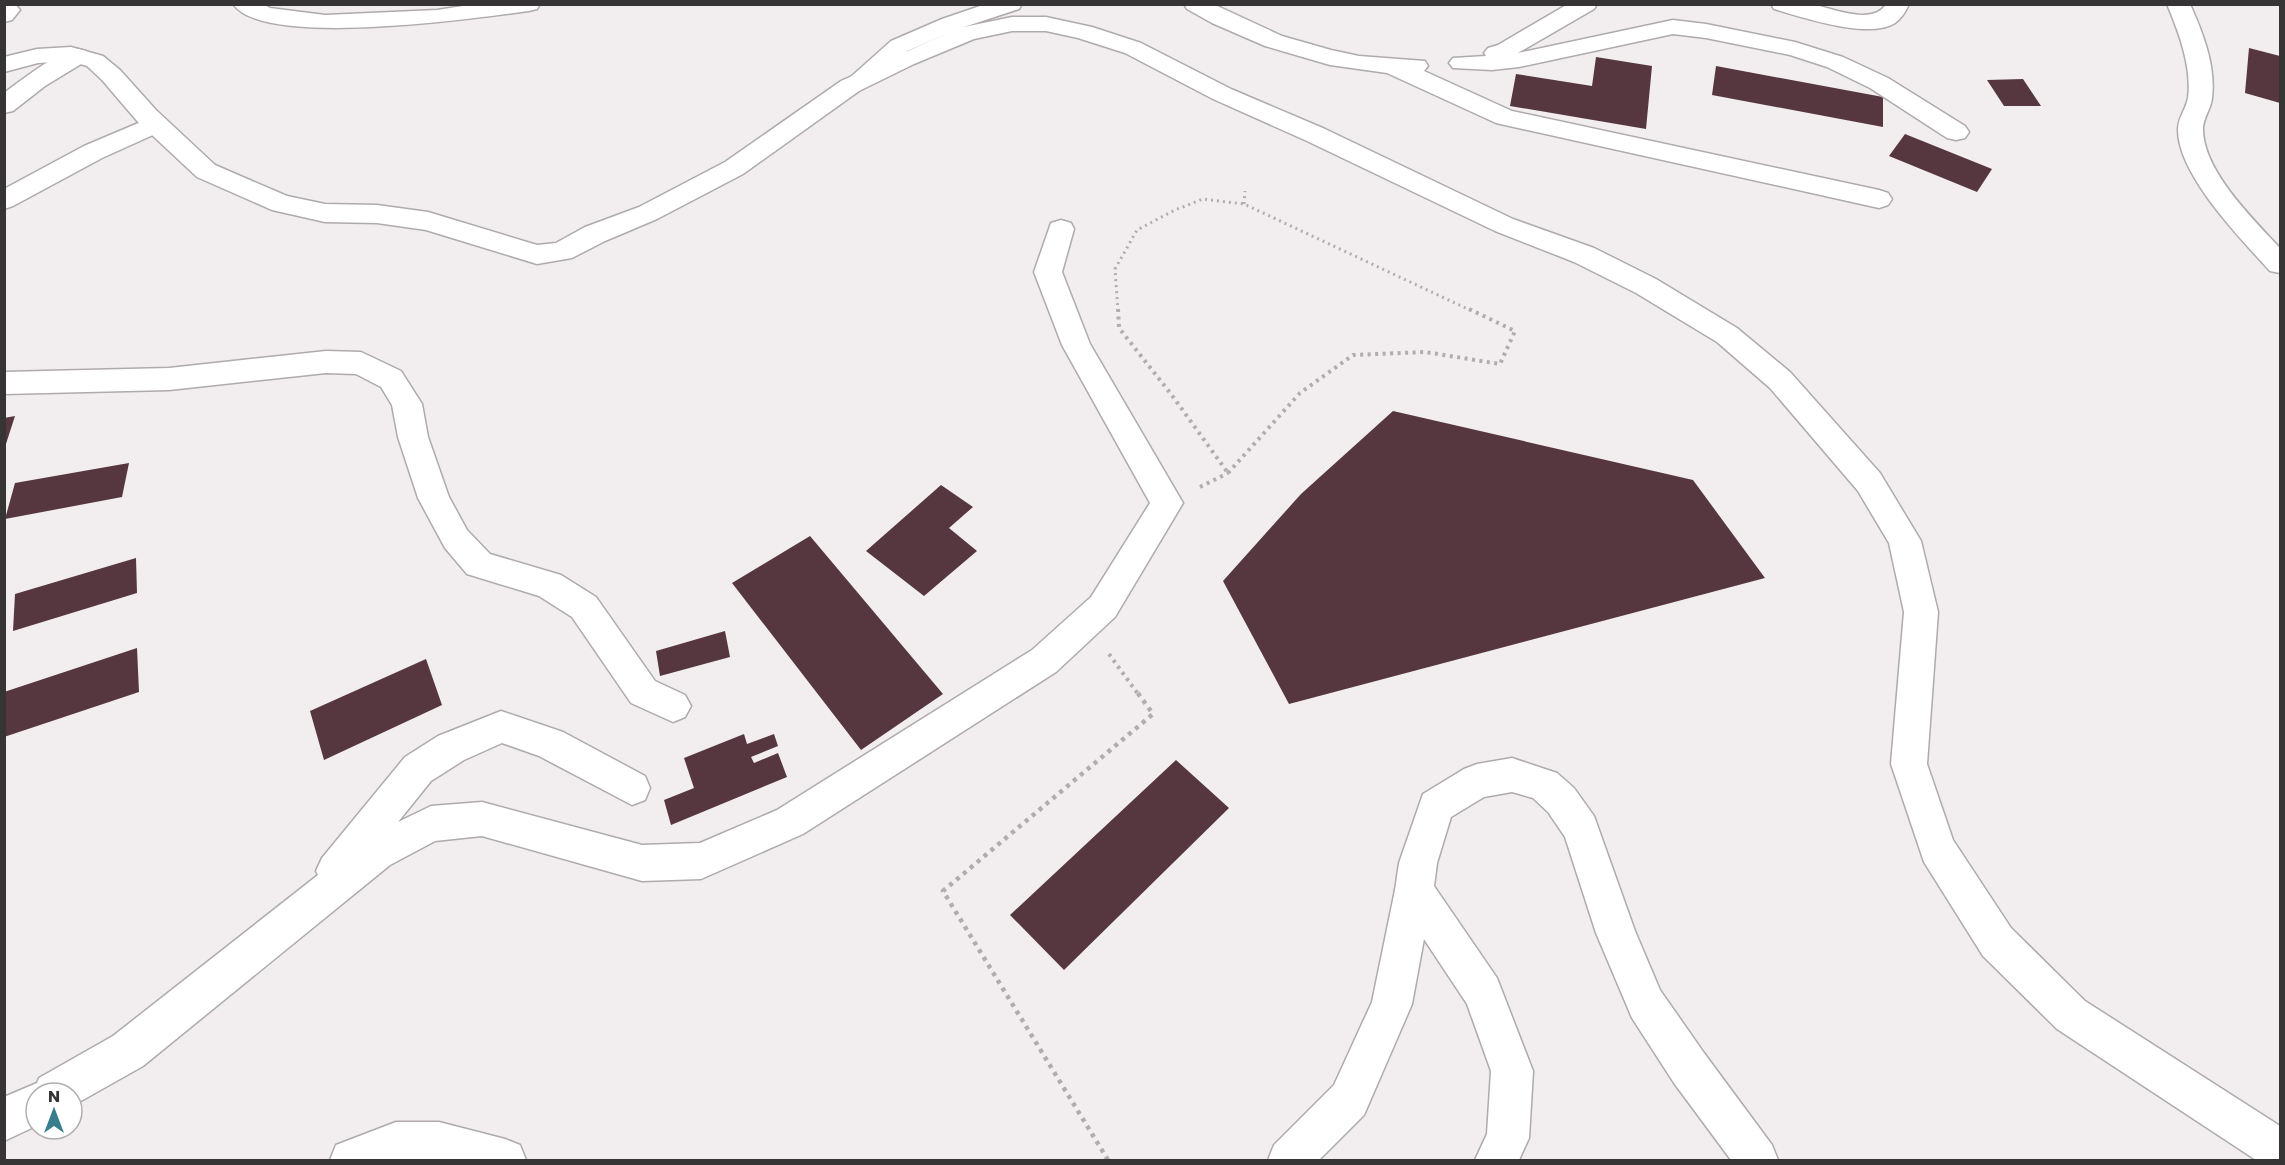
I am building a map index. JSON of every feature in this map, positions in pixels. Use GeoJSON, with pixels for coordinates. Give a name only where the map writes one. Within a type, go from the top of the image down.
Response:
{"type":"FeatureCollection","features":[{"type":"Feature","properties":{"kind":"main road"},"geometry":{"type":"LineString","coordinates":[[244,4],[265,14],[325,22],[437,17],[529,4]]}},
{"type":"Feature","properties":{"kind":"main road"},"geometry":{"type":"LineString","coordinates":[[4,65],[36,56],[71,54],[95,61],[111,75],[155,124],[206,171],[281,204],[325,213],[377,214],[428,220],[537,255],[562,251],[595,234],[648,213],[734,168],[857,82],[899,46],[950,24],[1011,4]]}},
{"type":"Feature","properties":{"kind":"main road"},"geometry":{"type":"LineString","coordinates":[[1195,4],[1228,23],[1307,52],[1394,67],[1520,60],[1672,27],[1706,31],[1795,49],[1835,62],[1879,84],[1956,132]]}},
{"type":"Feature","properties":{"kind":"main road"},"geometry":{"type":"LineString","coordinates":[[1461,63],[1502,40],[1542,4]]}},
{"type":"Feature","properties":{"kind":"main road"},"geometry":{"type":"LineString","coordinates":[[1461,63],[1506,50],[1586,4]]}},
{"type":"Feature","properties":{"kind":"main road"},"geometry":{"type":"LineString","coordinates":[[1782,4],[1853,20],[1881,21],[1894,12],[1898,4]]}},
{"type":"Feature","properties":{"kind":"main road"},"geometry":{"type":"LineString","coordinates":[[2178,4],[2189,27],[2196,52],[2200,97],[2190,131],[2202,167],[2233,215],[2280,264]]}},
{"type":"Feature","properties":{"kind":"main road"},"geometry":{"type":"LineString","coordinates":[[857,82],[967,33],[1012,24],[1046,24],[1084,32],[1133,48],[1222,94],[1316,135],[1504,225],[1584,255],[1646,286],[1727,335],[1780,380],[1869,482],[1905,541],[1921,612],[1909,764],[1937,849],[1997,942],[2071,1016],[2280,1151]]}},
{"type":"Feature","properties":{"kind":"main road"},"geometry":{"type":"LineString","coordinates":[[4,105],[36,81],[78,56]]}},
{"type":"Feature","properties":{"kind":"main road"},"geometry":{"type":"LineString","coordinates":[[1394,67],[1505,117],[1880,200]]}},
{"type":"Feature","properties":{"kind":"main road"},"geometry":{"type":"LineString","coordinates":[[4,200],[93,152],[155,124]]}},
{"type":"Feature","properties":{"kind":"main road"},"geometry":{"type":"LineString","coordinates":[[75,1081],[128,1051],[377,852],[431,824],[482,819],[642,863],[701,861],[790,822],[1044,661],[1103,607],[1167,503],[1076,345],[1048,272],[1061,229]]}},
{"type":"Feature","properties":{"kind":"main road"},"geometry":{"type":"LineString","coordinates":[[4,383],[169,379],[326,362],[361,363],[391,379],[407,404],[413,437],[434,498],[456,539],[479,564],[549,585],[584,607],[643,692],[673,706]]}},
{"type":"Feature","properties":{"kind":"main road"},"geometry":{"type":"LineString","coordinates":[[302,913],[373,821],[418,769],[451,748],[501,726],[550,744],[632,788]]}},
{"type":"Feature","properties":{"kind":"main road"},"geometry":{"type":"LineString","coordinates":[[1289,1161],[1349,1100],[1392,1004],[1418,863],[1436,806],[1477,781],[1512,775],[1544,784],[1561,800],[1581,828],[1616,933],[1646,1004],[1757,1161]]}},
{"type":"Feature","properties":{"kind":"main road"},"geometry":{"type":"LineString","coordinates":[[1414,890],[1483,992],[1512,1071],[1508,1138],[1496,1161]]}},
{"type":"Feature","properties":{"kind":"main road"},"geometry":{"type":"LineString","coordinates":[[4,1120],[24,1109]]}},
{"type":"Feature","properties":{"kind":"main road"},"geometry":{"type":"LineString","coordinates":[[351,1161],[396,1143],[439,1143],[506,1161]]}},
{"type":"Feature","properties":{"kind":"path"},"geometry":{"type":"LineString","coordinates":[[1244,204],[1245,191]]}},
{"type":"Feature","properties":{"kind":"path"},"geometry":{"type":"LineString","coordinates":[[1167,503],[1228,473],[1300,393],[1353,355],[1425,352],[1500,364],[1515,331],[1244,204],[1203,200],[1176,210],[1137,230],[1115,269],[1119,328],[1171,394],[1228,473]]}},
{"type":"Feature","properties":{"kind":"path"},"geometry":{"type":"LineString","coordinates":[[1086,623],[1153,714],[943,891],[1108,1161]]}},
{"type":"Feature","properties":{"kind":"building"},"geometry":{"type":"Polygon","coordinates":[[[2249,48],[2280,56],[2280,103],[2245,93],[2249,48]]]}},
{"type":"Feature","properties":{"kind":"building"},"geometry":{"type":"Polygon","coordinates":[[[1596,57],[1652,66],[1646,129],[1510,106],[1516,74],[1592,86],[1596,57]]]}},
{"type":"Feature","properties":{"kind":"building"},"geometry":{"type":"Polygon","coordinates":[[[1716,66],[1883,97],[1883,127],[1712,95],[1716,66]]]}},
{"type":"Feature","properties":{"kind":"building"},"geometry":{"type":"Polygon","coordinates":[[[2023,79],[2041,106],[2004,106],[1987,80],[2023,79]]]}},
{"type":"Feature","properties":{"kind":"building"},"geometry":{"type":"Polygon","coordinates":[[[1905,134],[1992,169],[1977,192],[1889,156],[1905,134]]]}},
{"type":"Feature","properties":{"kind":"building"},"geometry":{"type":"Polygon","coordinates":[[[1393,411],[1693,480],[1765,578],[1289,704],[1223,581],[1301,494],[1393,411]]]}},
{"type":"Feature","properties":{"kind":"building"},"geometry":{"type":"Polygon","coordinates":[[[15,416],[5,447],[4,447],[4,418],[15,416]]]}},
{"type":"Feature","properties":{"kind":"building"},"geometry":{"type":"Polygon","coordinates":[[[129,463],[122,497],[5,519],[15,483],[129,463]]]}},
{"type":"Feature","properties":{"kind":"building"},"geometry":{"type":"Polygon","coordinates":[[[941,485],[973,507],[949,528],[977,551],[924,596],[866,551],[941,485]]]}},
{"type":"Feature","properties":{"kind":"building"},"geometry":{"type":"Polygon","coordinates":[[[810,536],[943,694],[861,750],[732,583],[810,536]]]}},
{"type":"Feature","properties":{"kind":"building"},"geometry":{"type":"Polygon","coordinates":[[[136,558],[137,593],[13,631],[15,594],[136,558]]]}},
{"type":"Feature","properties":{"kind":"building"},"geometry":{"type":"Polygon","coordinates":[[[725,631],[730,657],[660,676],[656,651],[725,631]]]}},
{"type":"Feature","properties":{"kind":"building"},"geometry":{"type":"Polygon","coordinates":[[[137,648],[139,692],[4,737],[4,692],[137,648]]]}},
{"type":"Feature","properties":{"kind":"building"},"geometry":{"type":"Polygon","coordinates":[[[426,659],[442,705],[324,760],[310,711],[426,659]]]}},
{"type":"Feature","properties":{"kind":"building"},"geometry":{"type":"Polygon","coordinates":[[[744,734],[747,744],[774,734],[778,746],[751,757],[754,763],[778,753],[787,777],[671,825],[664,800],[694,788],[684,758],[744,734]]]}},
{"type":"Feature","properties":{"kind":"building"},"geometry":{"type":"Polygon","coordinates":[[[1176,760],[1229,808],[1064,970],[1010,915],[1176,760]]]}}]}
